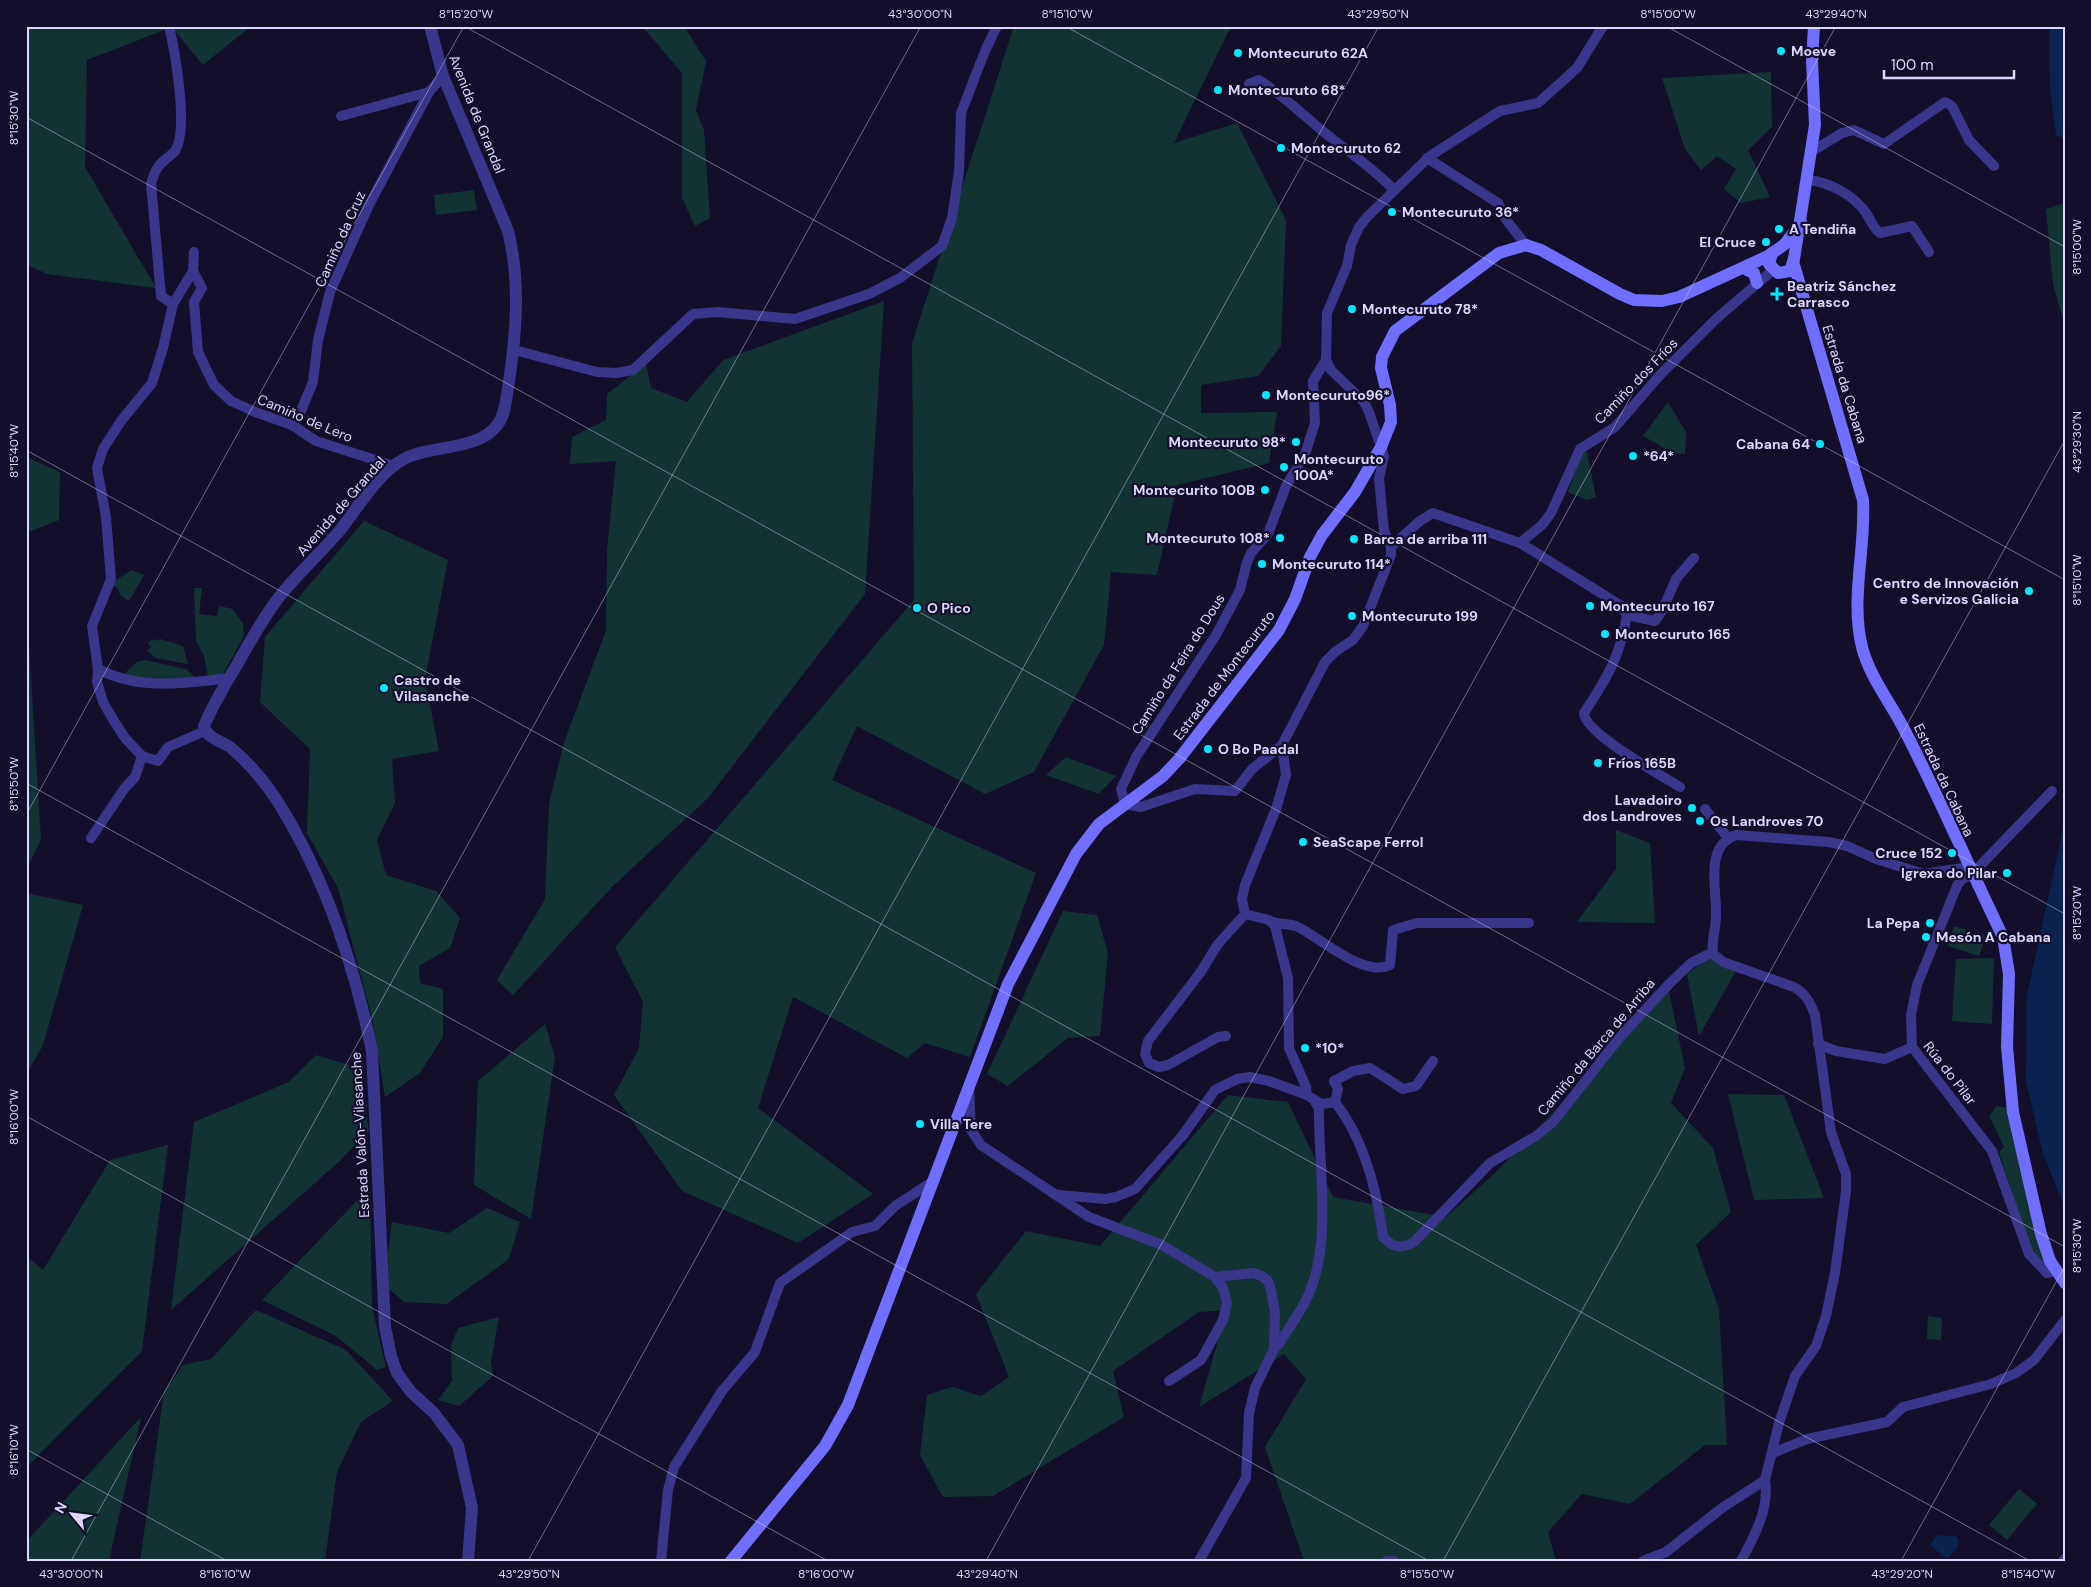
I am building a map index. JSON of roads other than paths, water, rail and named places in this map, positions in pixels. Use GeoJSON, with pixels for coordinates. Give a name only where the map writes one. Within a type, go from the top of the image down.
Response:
{"type":"FeatureCollection","features":[{"type":"Feature","properties":{"kind":"main road","name":"Estrada da Cabana"},"geometry":{"type":"LineString","coordinates":[[1814,26],[1812,61],[1816,111],[1808,180],[1794,262],[1800,290],[1863,500],[1864,526],[1857,601],[1862,647],[1872,675],[1906,732],[2003,937],[2009,974],[2007,1047],[2013,1112],[2041,1234],[2050,1261],[2065,1283]]}},
{"type":"Feature","properties":{"kind":"main road","name":"Estrada da Cabana"},"geometry":{"type":"LineString","coordinates":[[1776,251],[1792,237],[1801,222]]}},
{"type":"Feature","properties":{"kind":"main road"},"geometry":{"type":"LineString","coordinates":[[1526,245],[1556,258],[1634,300],[1649,302],[1679,298],[1742,270],[1776,251],[1788,250],[1794,262],[1789,272],[1742,270]]}},
{"type":"Feature","properties":{"kind":"main road","name":"Estrada de Montecuruto"},"geometry":{"type":"LineString","coordinates":[[731,1561],[811,1465],[836,1429],[848,1405],[1008,984],[1076,854],[1099,824],[1163,776],[1179,759],[1274,637],[1294,600],[1310,557],[1322,535],[1356,492],[1381,447],[1390,422],[1390,405],[1381,368],[1382,356],[1395,331],[1483,263],[1499,253],[1526,245]]}},
{"type":"Feature","properties":{"kind":"main road"},"geometry":{"type":"LineString","coordinates":[[1776,251],[1769,259],[1775,271],[1800,290]]}},
{"type":"Feature","properties":{"kind":"main road"},"geometry":{"type":"LineString","coordinates":[[1742,270],[1754,273],[1757,283]]}},
{"type":"Feature","properties":{"kind":"street"},"geometry":{"type":"LineString","coordinates":[[169,26],[175,50],[181,104],[179,138],[175,152],[155,169],[151,184],[161,296],[173,304]]}},
{"type":"Feature","properties":{"kind":"street","name":"Avenida de Grandal"},"geometry":{"type":"LineString","coordinates":[[205,731],[205,723],[276,601],[316,559],[370,492],[394,466],[416,454],[471,442],[491,432],[501,420],[514,350],[514,263],[508,231],[443,76],[430,26]]}},
{"type":"Feature","properties":{"kind":"street"},"geometry":{"type":"LineString","coordinates":[[514,350],[597,372],[616,374],[632,370],[693,314],[718,312],[796,319],[869,294],[900,278],[942,246],[952,218],[958,172],[961,113],[985,51],[997,26]]}},
{"type":"Feature","properties":{"kind":"street"},"geometry":{"type":"LineString","coordinates":[[1125,804],[1141,807],[1195,790],[1236,791],[1252,769],[1282,745],[1326,662],[1336,651],[1353,640],[1363,626],[1390,555],[1391,547],[1384,531],[1379,479],[1384,456],[1381,447],[1364,402],[1332,370],[1326,360],[1327,313],[1345,271],[1351,245],[1364,222],[1427,158],[1500,111],[1538,104],[1577,68],[1603,26]]}},
{"type":"Feature","properties":{"kind":"street","name":"Camiño da Cruz"},"geometry":{"type":"LineString","coordinates":[[292,425],[301,411],[313,382],[318,340],[330,292],[369,205],[429,92],[443,76]]}},
{"type":"Feature","properties":{"kind":"street"},"geometry":{"type":"LineString","coordinates":[[1249,84],[1258,80],[1275,90],[1319,128],[1378,172],[1394,190]]}},
{"type":"Feature","properties":{"kind":"street"},"geometry":{"type":"LineString","coordinates":[[341,116],[429,92]]}},
{"type":"Feature","properties":{"kind":"street"},"geometry":{"type":"LineString","coordinates":[[1811,152],[1849,131],[1860,131],[1884,144],[1945,102],[1952,106],[1969,140],[1994,166]]}},
{"type":"Feature","properties":{"kind":"street"},"geometry":{"type":"LineString","coordinates":[[1427,158],[1498,203],[1507,221],[1526,245]]}},
{"type":"Feature","properties":{"kind":"street"},"geometry":{"type":"LineString","coordinates":[[1808,180],[1827,184],[1856,203],[1866,212],[1880,234],[1912,226],[1929,252]]}},
{"type":"Feature","properties":{"kind":"street"},"geometry":{"type":"LineString","coordinates":[[194,252],[193,271],[173,304],[163,348],[152,383],[120,421],[103,449],[97,468],[106,517],[111,579],[92,626],[98,669],[97,682],[103,702],[125,738],[142,756],[158,761],[168,747],[205,731]]}},
{"type":"Feature","properties":{"kind":"street","name":"Camiño de Lero"},"geometry":{"type":"LineString","coordinates":[[193,271],[202,288],[194,302],[198,352],[214,385],[231,401],[292,425],[316,441],[394,466]]}},
{"type":"Feature","properties":{"kind":"street","name":"Camiño dos Fríos"},"geometry":{"type":"LineString","coordinates":[[1520,543],[1537,530],[1551,513],[1580,449],[1614,427],[1660,375],[1716,319],[1757,283],[1775,271]]}},
{"type":"Feature","properties":{"kind":"street","name":"Camiño da Feira do Dous"},"geometry":{"type":"LineString","coordinates":[[1125,804],[1121,789],[1136,757],[1216,635],[1240,590],[1251,553],[1268,534],[1286,486],[1305,454],[1315,423],[1312,400],[1313,381],[1318,370],[1326,360]]}},
{"type":"Feature","properties":{"kind":"street"},"geometry":{"type":"LineString","coordinates":[[1391,547],[1420,521],[1433,513],[1520,543],[1620,605],[1626,616],[1622,642],[1614,666],[1584,713],[1584,718],[1589,725],[1621,751],[1680,787]]}},
{"type":"Feature","properties":{"kind":"street"},"geometry":{"type":"LineString","coordinates":[[1626,616],[1655,620],[1662,611],[1676,579],[1694,558]]}},
{"type":"Feature","properties":{"kind":"street"},"geometry":{"type":"LineString","coordinates":[[98,669],[128,680],[165,685],[192,684],[230,678]]}},
{"type":"Feature","properties":{"kind":"street","name":"Estrada Valón-Vilasanche"},"geometry":{"type":"LineString","coordinates":[[205,731],[229,747],[244,761],[279,804],[318,878],[346,953],[363,1009],[372,1051],[385,1327],[397,1373],[411,1392],[434,1413],[458,1445],[472,1508],[468,1561]]}},
{"type":"Feature","properties":{"kind":"street"},"geometry":{"type":"LineString","coordinates":[[1245,914],[1242,899],[1246,885],[1276,809],[1286,775],[1282,745]]}},
{"type":"Feature","properties":{"kind":"street"},"geometry":{"type":"LineString","coordinates":[[91,838],[135,776],[142,756]]}},
{"type":"Feature","properties":{"kind":"street","name":"Rúa do Pilar"},"geometry":{"type":"LineString","coordinates":[[2052,791],[1970,870],[1957,886],[1917,985],[1911,1016],[1912,1047],[1992,1151],[2029,1254],[2047,1273],[2056,1272]]}},
{"type":"Feature","properties":{"kind":"street"},"geometry":{"type":"LineString","coordinates":[[1705,809],[1728,838]]}},
{"type":"Feature","properties":{"kind":"street"},"geometry":{"type":"LineString","coordinates":[[1741,1561],[1756,1531],[1763,1511],[1766,1488],[1764,1480],[1773,1453],[1779,1423],[1795,1376],[1816,1346],[1826,1316],[1835,1273],[1846,1191],[1846,1174],[1831,1132],[1815,1015],[1804,992],[1785,983],[1724,962],[1716,958],[1713,952],[1716,916],[1714,864],[1723,843],[1728,838],[1736,835],[1829,842],[1847,846],[1876,860],[1924,874],[1970,870]]}},
{"type":"Feature","properties":{"kind":"street"},"geometry":{"type":"LineString","coordinates":[[1245,914],[1295,926],[1342,955],[1371,966],[1384,968],[1390,965],[1392,959],[1393,930],[1417,922],[1529,922]]}},
{"type":"Feature","properties":{"kind":"street"},"geometry":{"type":"LineString","coordinates":[[1226,1036],[1218,1037],[1168,1065],[1159,1067],[1149,1063],[1145,1054],[1148,1041],[1153,1034],[1200,973],[1218,944],[1245,914]]}},
{"type":"Feature","properties":{"kind":"street"},"geometry":{"type":"LineString","coordinates":[[1199,1561],[1246,1478],[1249,1413],[1255,1388],[1274,1349],[1306,1301],[1314,1277],[1323,1221],[1319,1108],[1311,1098],[1289,1048],[1288,978],[1273,922]]}},
{"type":"Feature","properties":{"kind":"street","name":"Camiño da Barca de Arriba"},"geometry":{"type":"LineString","coordinates":[[1335,1102],[1346,1116],[1372,1177],[1383,1237],[1390,1244],[1406,1246],[1422,1235],[1490,1163],[1536,1136],[1553,1122],[1620,1037],[1670,983],[1691,963],[1713,952]]}},
{"type":"Feature","properties":{"kind":"street"},"geometry":{"type":"LineString","coordinates":[[1818,1044],[1836,1051],[1885,1059],[1912,1047]]}},
{"type":"Feature","properties":{"kind":"street"},"geometry":{"type":"LineString","coordinates":[[1058,1195],[1105,1199],[1116,1197],[1135,1189],[1183,1135],[1215,1090],[1237,1079],[1250,1077],[1269,1081],[1321,1104],[1335,1102],[1338,1088],[1334,1081],[1352,1071],[1370,1068],[1403,1089],[1416,1086],[1433,1061]]}},
{"type":"Feature","properties":{"kind":"street"},"geometry":{"type":"LineString","coordinates":[[969,1086],[971,1130],[975,1138],[989,1152],[1058,1195],[1089,1217],[1162,1245],[1215,1276],[1223,1288],[1227,1303],[1223,1320],[1201,1360],[1169,1381]]}},
{"type":"Feature","properties":{"kind":"street"},"geometry":{"type":"LineString","coordinates":[[661,1561],[668,1490],[674,1467],[722,1391],[755,1352],[780,1283],[852,1232],[875,1226],[895,1206],[932,1182]]}},
{"type":"Feature","properties":{"kind":"street"},"geometry":{"type":"LineString","coordinates":[[1215,1276],[1254,1274],[1262,1276],[1268,1282],[1276,1312],[1274,1349]]}},
{"type":"Feature","properties":{"kind":"street"},"geometry":{"type":"LineString","coordinates":[[1773,1453],[1807,1439],[1887,1422],[1903,1407],[1992,1384],[2016,1373],[2034,1360],[2065,1320]]}},
{"type":"Feature","properties":{"kind":"street"},"geometry":{"type":"LineString","coordinates":[[1643,1561],[1666,1552],[1722,1508],[1764,1480]]}},
{"type":"Feature","properties":{"kind":"street"},"geometry":{"type":"LineString","coordinates":[[1387,1561],[1394,1561]]}},
{"type":"Feature","properties":{"kind":"water"},"geometry":{"type":"Polygon","coordinates":[[[2049,26],[2065,26],[2065,139],[2056,135],[2050,90],[2049,26]]]}},
{"type":"Feature","properties":{"kind":"water"},"geometry":{"type":"Polygon","coordinates":[[[2065,820],[2065,1208],[2043,1154],[2026,1081],[2027,995],[2065,820]]]}},
{"type":"Feature","properties":{"kind":"water"},"geometry":{"type":"Polygon","coordinates":[[[1937,1535],[1955,1536],[1959,1540],[1958,1547],[1947,1559],[1930,1545],[1937,1535]]]}},
{"type":"Feature","properties":{"kind":"place","name":"Moeve"},"geometry":{"type":"Point","coordinates":[1781,51]}},
{"type":"Feature","properties":{"kind":"place","name":"Montecuruto 62A"},"geometry":{"type":"Point","coordinates":[1238,53]}},
{"type":"Feature","properties":{"kind":"place","name":"Montecuruto 68*"},"geometry":{"type":"Point","coordinates":[1218,90]}},
{"type":"Feature","properties":{"kind":"place","name":"Montecuruto 62"},"geometry":{"type":"Point","coordinates":[1281,148]}},
{"type":"Feature","properties":{"kind":"place","name":"Montecuruto 36*"},"geometry":{"type":"Point","coordinates":[1392,212]}},
{"type":"Feature","properties":{"kind":"place","name":"A Tendiña"},"geometry":{"type":"Point","coordinates":[1779,229]}},
{"type":"Feature","properties":{"kind":"place","name":"El Cruce"},"geometry":{"type":"Point","coordinates":[1766,242]}},
{"type":"Feature","properties":{"kind":"place","name":"Beatriz Sánchez Carrasco"},"geometry":{"type":"Point","coordinates":[1777,294]}},
{"type":"Feature","properties":{"kind":"place","name":"Montecuruto 78*"},"geometry":{"type":"Point","coordinates":[1352,309]}},
{"type":"Feature","properties":{"kind":"place","name":"Montecuruto96*"},"geometry":{"type":"Point","coordinates":[1266,395]}},
{"type":"Feature","properties":{"kind":"place","name":"Montecuruto 98*"},"geometry":{"type":"Point","coordinates":[1296,442]}},
{"type":"Feature","properties":{"kind":"place","name":"Cabana 64"},"geometry":{"type":"Point","coordinates":[1820,444]}},
{"type":"Feature","properties":{"kind":"place","name":"*64*"},"geometry":{"type":"Point","coordinates":[1633,456]}},
{"type":"Feature","properties":{"kind":"place","name":"Montecuruto 100A*"},"geometry":{"type":"Point","coordinates":[1284,467]}},
{"type":"Feature","properties":{"kind":"place","name":"Montecurito 100B"},"geometry":{"type":"Point","coordinates":[1265,490]}},
{"type":"Feature","properties":{"kind":"place","name":"Montecuruto 108*"},"geometry":{"type":"Point","coordinates":[1280,538]}},
{"type":"Feature","properties":{"kind":"place","name":"Barca de arriba 111"},"geometry":{"type":"Point","coordinates":[1354,539]}},
{"type":"Feature","properties":{"kind":"place","name":"Montecuruto 114*"},"geometry":{"type":"Point","coordinates":[1262,564]}},
{"type":"Feature","properties":{"kind":"place","name":"Centro de Innovación e Servizos Galicia"},"geometry":{"type":"Point","coordinates":[2029,591]}},
{"type":"Feature","properties":{"kind":"place","name":"Montecuruto 167"},"geometry":{"type":"Point","coordinates":[1590,606]}},
{"type":"Feature","properties":{"kind":"place","name":"O Pico"},"geometry":{"type":"Point","coordinates":[917,608]}},
{"type":"Feature","properties":{"kind":"place","name":"Montecuruto 199"},"geometry":{"type":"Point","coordinates":[1352,616]}},
{"type":"Feature","properties":{"kind":"place","name":"Montecuruto 165"},"geometry":{"type":"Point","coordinates":[1605,634]}},
{"type":"Feature","properties":{"kind":"place","name":"Castro de Vilasanche"},"geometry":{"type":"Point","coordinates":[384,688]}},
{"type":"Feature","properties":{"kind":"place","name":"O Bo Paadal"},"geometry":{"type":"Point","coordinates":[1208,749]}},
{"type":"Feature","properties":{"kind":"place","name":"Fríos 165B"},"geometry":{"type":"Point","coordinates":[1598,763]}},
{"type":"Feature","properties":{"kind":"place","name":"Lavadoiro dos Landroves"},"geometry":{"type":"Point","coordinates":[1692,808]}},
{"type":"Feature","properties":{"kind":"place","name":"Os Landroves 70"},"geometry":{"type":"Point","coordinates":[1700,821]}},
{"type":"Feature","properties":{"kind":"place","name":"SeaScape Ferrol"},"geometry":{"type":"Point","coordinates":[1303,842]}},
{"type":"Feature","properties":{"kind":"place","name":"Cruce 152"},"geometry":{"type":"Point","coordinates":[1952,853]}},
{"type":"Feature","properties":{"kind":"place","name":"Igrexa do Pilar"},"geometry":{"type":"Point","coordinates":[2007,873]}},
{"type":"Feature","properties":{"kind":"place","name":"La Pepa"},"geometry":{"type":"Point","coordinates":[1930,923]}},
{"type":"Feature","properties":{"kind":"place","name":"Mesón A Cabana"},"geometry":{"type":"Point","coordinates":[1926,937]}},
{"type":"Feature","properties":{"kind":"place","name":"*10*"},"geometry":{"type":"Point","coordinates":[1305,1048]}},
{"type":"Feature","properties":{"kind":"place","name":"Villa Tere"},"geometry":{"type":"Point","coordinates":[920,1124]}}]}
